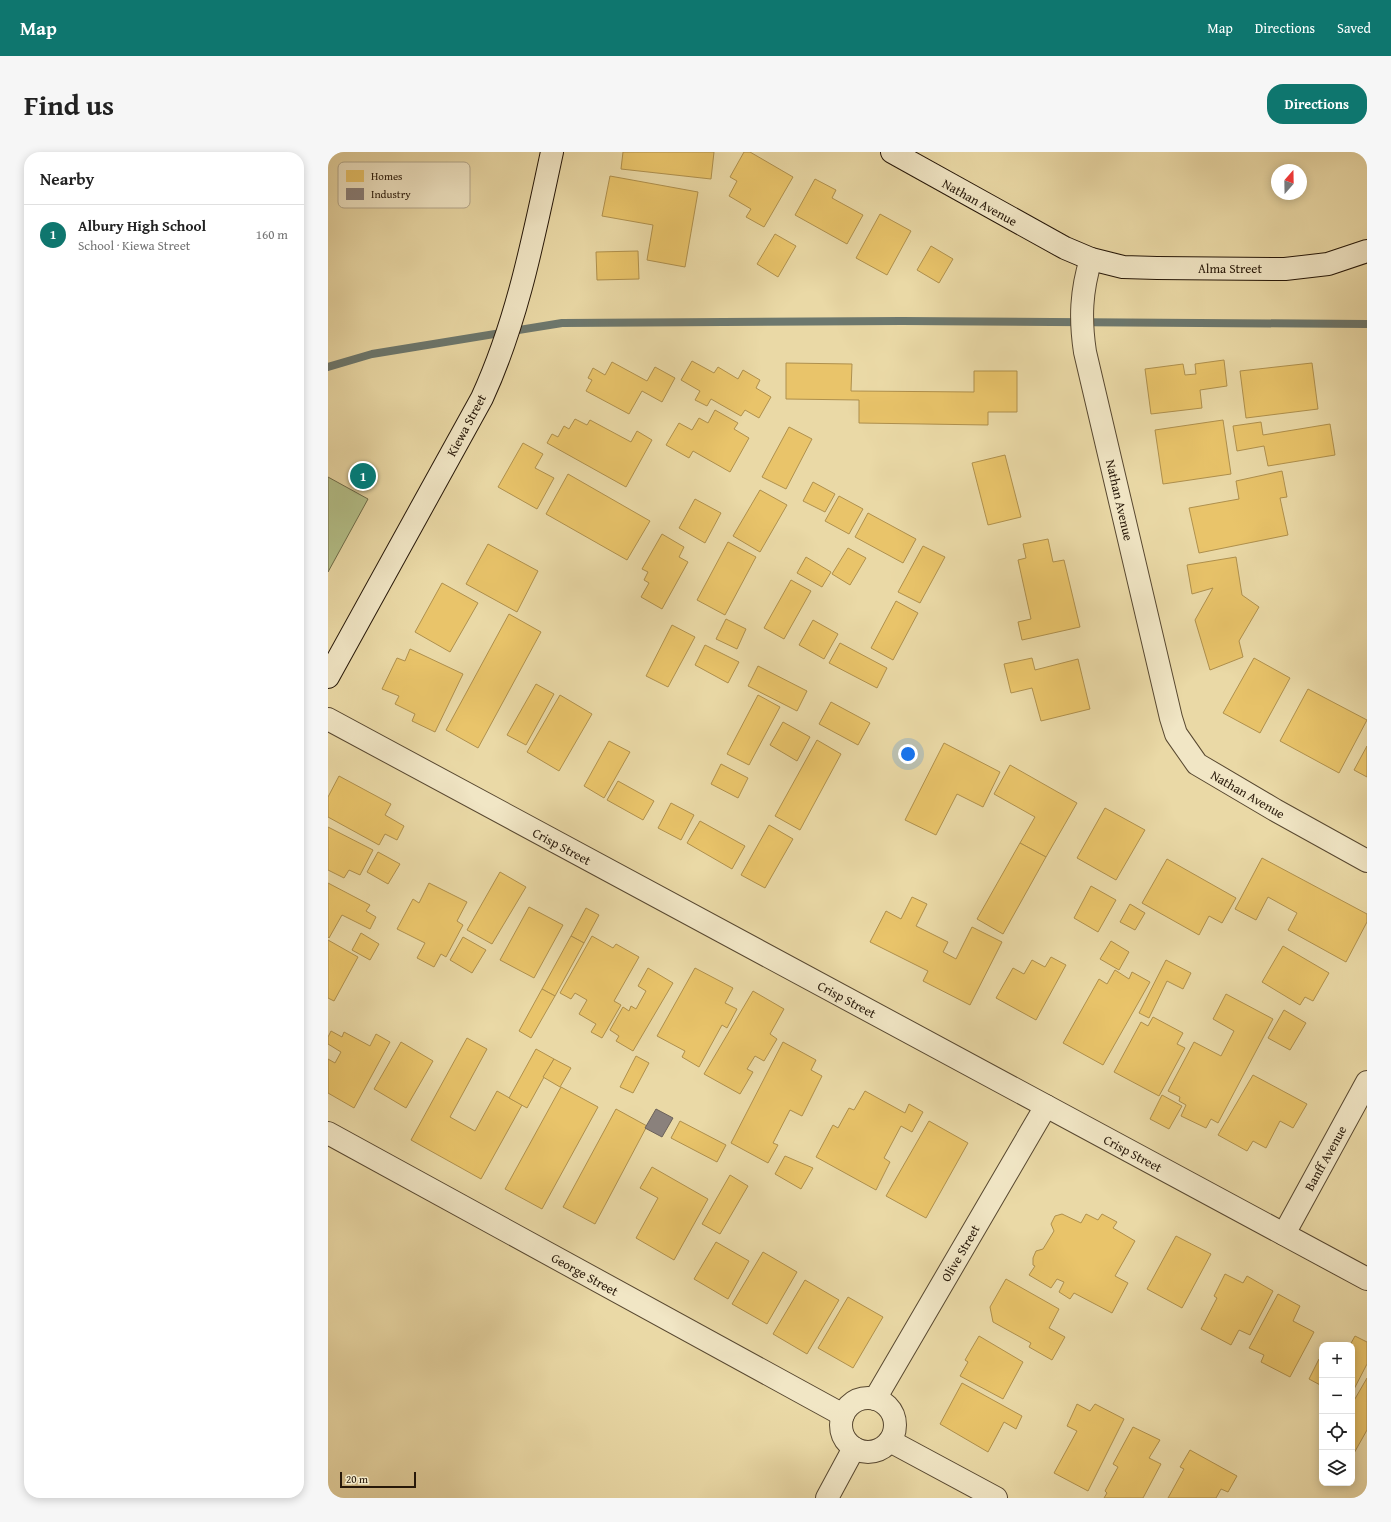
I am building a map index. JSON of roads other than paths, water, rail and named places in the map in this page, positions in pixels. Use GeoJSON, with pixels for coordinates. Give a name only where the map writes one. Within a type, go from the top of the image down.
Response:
{"type":"FeatureCollection","features":[{"type":"Feature","properties":{"kind":"street","name":"Kiewa Street"},"geometry":{"type":"LineString","coordinates":[[328,677],[482,398],[496,368],[528,264],[552,152]]}},
{"type":"Feature","properties":{"kind":"street","name":"Nathan Avenue"},"geometry":{"type":"LineString","coordinates":[[892,152],[1039,235],[1091,259],[1083,288],[1081,303],[1084,346],[1170,718],[1176,734],[1198,764],[1275,810],[1367,861]]}},
{"type":"Feature","properties":{"kind":"street","name":"Alma Street"},"geometry":{"type":"LineString","coordinates":[[1091,259],[1123,267],[1285,269],[1328,264],[1367,251]]}},
{"type":"Feature","properties":{"kind":"street","name":"Crisp Street"},"geometry":{"type":"LineString","coordinates":[[328,720],[1367,1279]]}},
{"type":"Feature","properties":{"kind":"street","name":"Banff Avenue"},"geometry":{"type":"LineString","coordinates":[[1284,1234],[1367,1082]]}},
{"type":"Feature","properties":{"kind":"street","name":"Olive Street"},"geometry":{"type":"LineString","coordinates":[[875,1399],[1046,1106]]}},
{"type":"Feature","properties":{"kind":"street","name":"George Street"},"geometry":{"type":"LineString","coordinates":[[328,1133],[843,1415]]}},
{"type":"Feature","properties":{"kind":"street"},"geometry":{"type":"LineString","coordinates":[[859,1399],[875,1399],[883,1402],[894,1416],[893,1433],[890,1441],[877,1450],[861,1451],[854,1448],[848,1443],[841,1430],[843,1415],[847,1408],[859,1399]]}},
{"type":"Feature","properties":{"kind":"street"},"geometry":{"type":"LineString","coordinates":[[890,1441],[996,1498]]}},
{"type":"Feature","properties":{"kind":"street"},"geometry":{"type":"LineString","coordinates":[[827,1498],[854,1448]]}},
{"type":"Feature","properties":{"kind":"waterway"},"geometry":{"type":"LineString","coordinates":[[328,367],[372,354],[562,323],[902,321],[1367,324]]}},
{"type":"Feature","properties":{"kind":"place","name":"Albury High School"},"geometry":{"type":"Point","coordinates":[363,476]}}]}
